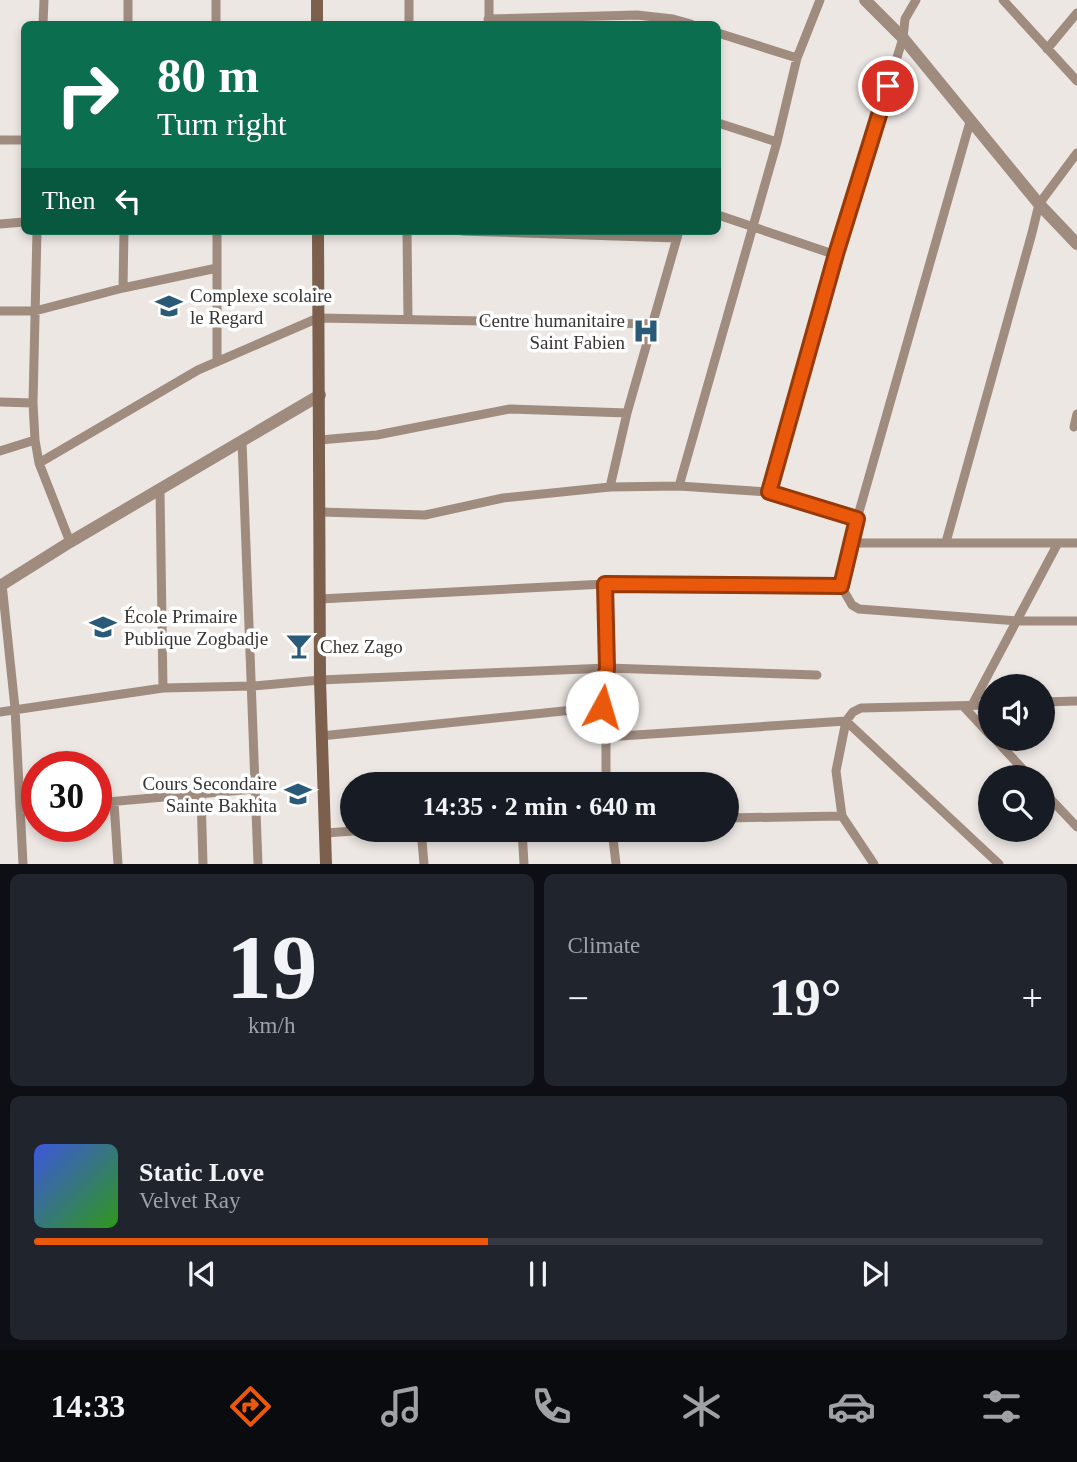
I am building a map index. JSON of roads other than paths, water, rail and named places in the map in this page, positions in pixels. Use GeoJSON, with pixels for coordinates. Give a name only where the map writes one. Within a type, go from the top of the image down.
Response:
{"type":"FeatureCollection","features":[{"type":"Feature","properties":{"kind":"main road"},"geometry":{"type":"LineString","coordinates":[[317,0],[317,21]]}},
{"type":"Feature","properties":{"kind":"main road"},"geometry":{"type":"LineString","coordinates":[[318,235],[320,680],[326,863]]}},
{"type":"Feature","properties":{"kind":"street"},"geometry":{"type":"LineString","coordinates":[[43,21],[44,0]]}},
{"type":"Feature","properties":{"kind":"street"},"geometry":{"type":"LineString","coordinates":[[128,0],[128,21]]}},
{"type":"Feature","properties":{"kind":"street"},"geometry":{"type":"LineString","coordinates":[[216,0],[216,21]]}},
{"type":"Feature","properties":{"kind":"street"},"geometry":{"type":"LineString","coordinates":[[409,0],[409,21]]}},
{"type":"Feature","properties":{"kind":"street"},"geometry":{"type":"LineString","coordinates":[[489,0],[489,21]]}},
{"type":"Feature","properties":{"kind":"street"},"geometry":{"type":"LineString","coordinates":[[679,486],[777,142],[797,58],[820,0]]}},
{"type":"Feature","properties":{"kind":"street"},"geometry":{"type":"LineString","coordinates":[[864,0],[903,38],[1039,204],[1077,244]]}},
{"type":"Feature","properties":{"kind":"street"},"geometry":{"type":"LineString","coordinates":[[769,492],[836,254],[903,38],[905,19],[916,0]]}},
{"type":"Feature","properties":{"kind":"street"},"geometry":{"type":"LineString","coordinates":[[1003,0],[1077,81]]}},
{"type":"Feature","properties":{"kind":"street"},"geometry":{"type":"LineString","coordinates":[[1047,49],[1077,13]]}},
{"type":"Feature","properties":{"kind":"street"},"geometry":{"type":"LineString","coordinates":[[510,21],[637,15],[680,21]]}},
{"type":"Feature","properties":{"kind":"street"},"geometry":{"type":"LineString","coordinates":[[721,34],[797,58]]}},
{"type":"Feature","properties":{"kind":"street"},"geometry":{"type":"LineString","coordinates":[[970,122],[857,519],[841,586],[852,605],[859,609],[1018,621],[1077,621]]}},
{"type":"Feature","properties":{"kind":"street"},"geometry":{"type":"LineString","coordinates":[[721,124],[777,142]]}},
{"type":"Feature","properties":{"kind":"street"},"geometry":{"type":"LineString","coordinates":[[0,140],[21,140]]}},
{"type":"Feature","properties":{"kind":"street"},"geometry":{"type":"LineString","coordinates":[[946,542],[1039,204],[1077,153]]}},
{"type":"Feature","properties":{"kind":"street"},"geometry":{"type":"LineString","coordinates":[[721,216],[836,254]]}},
{"type":"Feature","properties":{"kind":"street"},"geometry":{"type":"LineString","coordinates":[[0,224],[21,222]]}},
{"type":"Feature","properties":{"kind":"street"},"geometry":{"type":"LineString","coordinates":[[37,235],[33,402],[35,440],[39,463],[69,542]]}},
{"type":"Feature","properties":{"kind":"street"},"geometry":{"type":"LineString","coordinates":[[123,288],[124,235]]}},
{"type":"Feature","properties":{"kind":"street"},"geometry":{"type":"LineString","coordinates":[[216,360],[217,235]]}},
{"type":"Feature","properties":{"kind":"street"},"geometry":{"type":"LineString","coordinates":[[407,235],[408,319]]}},
{"type":"Feature","properties":{"kind":"street"},"geometry":{"type":"LineString","coordinates":[[610,487],[678,235]]}},
{"type":"Feature","properties":{"kind":"street"},"geometry":{"type":"LineString","coordinates":[[0,310],[35,311],[123,288],[217,268]]}},
{"type":"Feature","properties":{"kind":"street"},"geometry":{"type":"LineString","coordinates":[[39,463],[216,360],[318,317],[653,324]]}},
{"type":"Feature","properties":{"kind":"street"},"geometry":{"type":"LineString","coordinates":[[23,863],[15,708],[1,585],[69,542],[320,395]]}},
{"type":"Feature","properties":{"kind":"street"},"geometry":{"type":"LineString","coordinates":[[0,402],[33,402]]}},
{"type":"Feature","properties":{"kind":"street"},"geometry":{"type":"LineString","coordinates":[[320,440],[377,435],[510,409],[628,413]]}},
{"type":"Feature","properties":{"kind":"street"},"geometry":{"type":"LineString","coordinates":[[1074,427],[1077,414]]}},
{"type":"Feature","properties":{"kind":"street"},"geometry":{"type":"LineString","coordinates":[[0,451],[35,440]]}},
{"type":"Feature","properties":{"kind":"street"},"geometry":{"type":"LineString","coordinates":[[242,441],[258,863]]}},
{"type":"Feature","properties":{"kind":"street"},"geometry":{"type":"LineString","coordinates":[[320,512],[425,515],[503,498],[610,487],[679,486],[769,492],[857,519]]}},
{"type":"Feature","properties":{"kind":"street"},"geometry":{"type":"LineString","coordinates":[[160,491],[163,688]]}},
{"type":"Feature","properties":{"kind":"street"},"geometry":{"type":"LineString","coordinates":[[853,543],[1077,543]]}},
{"type":"Feature","properties":{"kind":"street"},"geometry":{"type":"LineString","coordinates":[[968,706],[1018,621],[1058,543]]}},
{"type":"Feature","properties":{"kind":"street"},"geometry":{"type":"LineString","coordinates":[[605,584],[607,668],[602,707],[606,737],[606,772]]}},
{"type":"Feature","properties":{"kind":"street"},"geometry":{"type":"LineString","coordinates":[[320,599],[605,584],[841,586]]}},
{"type":"Feature","properties":{"kind":"street"},"geometry":{"type":"LineString","coordinates":[[0,712],[163,688],[253,686],[320,680],[607,668],[817,675]]}},
{"type":"Feature","properties":{"kind":"street"},"geometry":{"type":"LineString","coordinates":[[1055,702],[1077,701]]}},
{"type":"Feature","properties":{"kind":"street"},"geometry":{"type":"LineString","coordinates":[[968,706],[978,719]]}},
{"type":"Feature","properties":{"kind":"street"},"geometry":{"type":"LineString","coordinates":[[874,863],[842,816],[836,771],[846,721],[853,712],[861,708],[978,706]]}},
{"type":"Feature","properties":{"kind":"street"},"geometry":{"type":"LineString","coordinates":[[321,736],[602,707]]}},
{"type":"Feature","properties":{"kind":"street"},"geometry":{"type":"LineString","coordinates":[[606,737],[846,721],[999,863]]}},
{"type":"Feature","properties":{"kind":"street"},"geometry":{"type":"LineString","coordinates":[[1005,751],[1019,765]]}},
{"type":"Feature","properties":{"kind":"street"},"geometry":{"type":"LineString","coordinates":[[118,863],[114,802],[254,789]]}},
{"type":"Feature","properties":{"kind":"street"},"geometry":{"type":"LineString","coordinates":[[201,794],[204,863]]}},
{"type":"Feature","properties":{"kind":"street"},"geometry":{"type":"LineString","coordinates":[[1055,804],[1077,827]]}},
{"type":"Feature","properties":{"kind":"street"},"geometry":{"type":"LineString","coordinates":[[739,818],[842,816]]}},
{"type":"Feature","properties":{"kind":"street"},"geometry":{"type":"LineString","coordinates":[[326,833],[340,832]]}},
{"type":"Feature","properties":{"kind":"street"},"geometry":{"type":"LineString","coordinates":[[422,842],[424,863]]}},
{"type":"Feature","properties":{"kind":"street"},"geometry":{"type":"LineString","coordinates":[[523,842],[524,863]]}},
{"type":"Feature","properties":{"kind":"street"},"geometry":{"type":"LineString","coordinates":[[614,842],[617,863]]}},
{"type":"Feature","properties":{"kind":"place","name":"Complexe scolaire le Regard"},"geometry":{"type":"Point","coordinates":[169,306]}},
{"type":"Feature","properties":{"kind":"place","name":"Centre humanitaire Saint Fabien"},"geometry":{"type":"Point","coordinates":[646,331]}},
{"type":"Feature","properties":{"kind":"place","name":"École Primaire Publique Zogbadje"},"geometry":{"type":"Point","coordinates":[103,627]}},
{"type":"Feature","properties":{"kind":"place","name":"Chez Zago"},"geometry":{"type":"Point","coordinates":[299,646]}},
{"type":"Feature","properties":{"kind":"place","name":"Cours Secondaire Sainte Bakhita"},"geometry":{"type":"Point","coordinates":[298,794]}}]}
